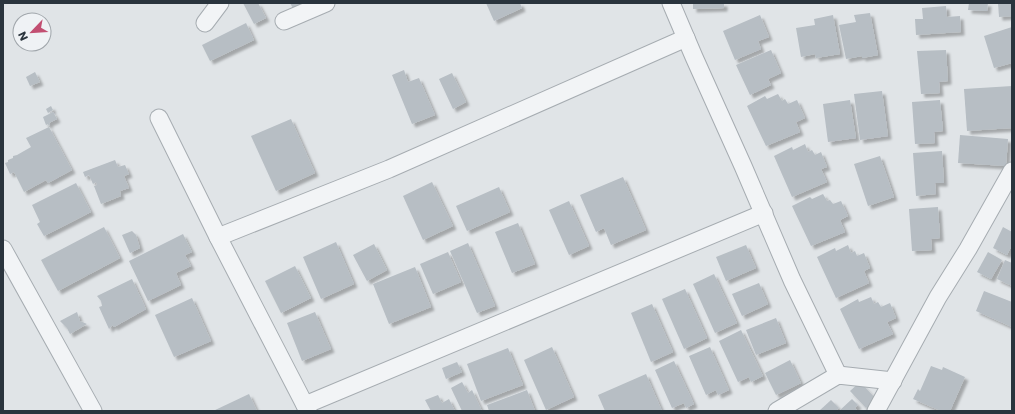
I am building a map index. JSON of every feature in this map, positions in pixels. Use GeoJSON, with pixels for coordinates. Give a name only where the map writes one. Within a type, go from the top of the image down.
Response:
{"type":"FeatureCollection","features":[{"type":"Feature","properties":{"kind":"street"},"geometry":{"type":"LineString","coordinates":[[205,23],[220,3]]}},
{"type":"Feature","properties":{"kind":"street"},"geometry":{"type":"LineString","coordinates":[[284,21],[326,3]]}},
{"type":"Feature","properties":{"kind":"street"},"geometry":{"type":"LineString","coordinates":[[672,3],[792,280],[838,375]]}},
{"type":"Feature","properties":{"kind":"street"},"geometry":{"type":"LineString","coordinates":[[218,237],[389,169],[686,38]]}},
{"type":"Feature","properties":{"kind":"street"},"geometry":{"type":"LineString","coordinates":[[159,118],[306,408],[764,213]]}},
{"type":"Feature","properties":{"kind":"street"},"geometry":{"type":"LineString","coordinates":[[876,411],[938,297],[968,249],[1012,171]]}},
{"type":"Feature","properties":{"kind":"street"},"geometry":{"type":"LineString","coordinates":[[3,249],[92,411]]}},
{"type":"Feature","properties":{"kind":"street"},"geometry":{"type":"LineString","coordinates":[[777,411],[838,375],[893,380]]}},
{"type":"Feature","properties":{"kind":"building"},"geometry":{"type":"Polygon","coordinates":[[[243,3],[258,3],[266,18],[254,24],[243,3]]]}},
{"type":"Feature","properties":{"kind":"building"},"geometry":{"type":"Polygon","coordinates":[[[290,3],[306,3],[294,10],[290,3]]]}},
{"type":"Feature","properties":{"kind":"building"},"geometry":{"type":"Polygon","coordinates":[[[486,3],[520,3],[522,8],[494,21],[486,3]]]}},
{"type":"Feature","properties":{"kind":"building"},"geometry":{"type":"Polygon","coordinates":[[[693,3],[724,3],[724,8],[693,9],[693,3]]]}},
{"type":"Feature","properties":{"kind":"building"},"geometry":{"type":"Polygon","coordinates":[[[969,3],[988,3],[987,11],[968,10],[969,3]]]}},
{"type":"Feature","properties":{"kind":"building"},"geometry":{"type":"Polygon","coordinates":[[[998,3],[1012,3],[1012,16],[999,17],[998,3]]]}},
{"type":"Feature","properties":{"kind":"building"},"geometry":{"type":"Polygon","coordinates":[[[946,6],[947,17],[960,16],[961,32],[916,35],[915,19],[923,19],[922,8],[946,6]]]}},
{"type":"Feature","properties":{"kind":"building"},"geometry":{"type":"Polygon","coordinates":[[[870,13],[878,55],[846,59],[839,25],[856,22],[854,15],[870,13]]]}},
{"type":"Feature","properties":{"kind":"building"},"geometry":{"type":"Polygon","coordinates":[[[760,15],[769,37],[758,41],[761,49],[735,60],[723,31],[760,15]]]}},
{"type":"Feature","properties":{"kind":"building"},"geometry":{"type":"Polygon","coordinates":[[[833,15],[840,54],[816,58],[815,54],[801,57],[796,28],[815,25],[814,19],[833,15]]]}},
{"type":"Feature","properties":{"kind":"building"},"geometry":{"type":"Polygon","coordinates":[[[246,23],[254,40],[210,61],[202,45],[246,23]]]}},
{"type":"Feature","properties":{"kind":"building"},"geometry":{"type":"Polygon","coordinates":[[[1012,27],[1012,63],[994,68],[984,36],[1012,27]]]}},
{"type":"Feature","properties":{"kind":"building"},"geometry":{"type":"Polygon","coordinates":[[[771,50],[781,73],[768,79],[771,85],[750,95],[736,65],[771,50]]]}},
{"type":"Feature","properties":{"kind":"building"},"geometry":{"type":"Polygon","coordinates":[[[946,50],[948,81],[939,82],[940,93],[921,94],[917,51],[946,50]]]}},
{"type":"Feature","properties":{"kind":"building"},"geometry":{"type":"Polygon","coordinates":[[[404,70],[408,82],[419,78],[435,115],[412,124],[392,75],[404,70]]]}},
{"type":"Feature","properties":{"kind":"building"},"geometry":{"type":"Polygon","coordinates":[[[35,72],[40,82],[30,86],[26,77],[35,72]]]}},
{"type":"Feature","properties":{"kind":"building"},"geometry":{"type":"Polygon","coordinates":[[[452,73],[466,102],[453,109],[439,79],[452,73]]]}},
{"type":"Feature","properties":{"kind":"building"},"geometry":{"type":"Polygon","coordinates":[[[1012,86],[1012,128],[967,131],[964,89],[1012,86]]]}},
{"type":"Feature","properties":{"kind":"building"},"geometry":{"type":"Polygon","coordinates":[[[882,91],[888,136],[860,140],[854,94],[882,91]]]}},
{"type":"Feature","properties":{"kind":"building"},"geometry":{"type":"Polygon","coordinates":[[[778,94],[782,101],[785,99],[788,104],[797,100],[805,118],[796,122],[800,132],[766,146],[747,106],[765,96],[767,99],[778,94]]]}},
{"type":"Feature","properties":{"kind":"building"},"geometry":{"type":"Polygon","coordinates":[[[850,100],[856,138],[828,142],[823,104],[850,100]]]}},
{"type":"Feature","properties":{"kind":"building"},"geometry":{"type":"Polygon","coordinates":[[[940,100],[943,131],[934,132],[935,143],[915,144],[912,102],[940,100]]]}},
{"type":"Feature","properties":{"kind":"building"},"geometry":{"type":"Polygon","coordinates":[[[51,106],[53,110],[48,113],[46,109],[51,106]]]}},
{"type":"Feature","properties":{"kind":"building"},"geometry":{"type":"Polygon","coordinates":[[[53,112],[57,119],[49,123],[49,126],[48,124],[46,125],[43,117],[53,112]]]}},
{"type":"Feature","properties":{"kind":"building"},"geometry":{"type":"Polygon","coordinates":[[[291,119],[315,173],[276,191],[251,136],[291,119]]]}},
{"type":"Feature","properties":{"kind":"building"},"geometry":{"type":"Polygon","coordinates":[[[49,127],[72,170],[48,183],[46,180],[24,192],[14,172],[10,174],[5,163],[13,158],[13,156],[31,147],[26,138],[49,127]]]}},
{"type":"Feature","properties":{"kind":"building"},"geometry":{"type":"Polygon","coordinates":[[[960,135],[1008,139],[1006,166],[958,163],[960,135]]]}},
{"type":"Feature","properties":{"kind":"building"},"geometry":{"type":"Polygon","coordinates":[[[805,144],[808,152],[812,150],[815,155],[821,152],[827,167],[821,169],[827,182],[792,197],[774,156],[792,147],[793,150],[805,144]]]}},
{"type":"Feature","properties":{"kind":"building"},"geometry":{"type":"Polygon","coordinates":[[[942,151],[944,183],[935,183],[936,194],[916,196],[913,153],[942,151]]]}},
{"type":"Feature","properties":{"kind":"building"},"geometry":{"type":"Polygon","coordinates":[[[880,156],[894,197],[868,206],[854,164],[880,156]]]}},
{"type":"Feature","properties":{"kind":"building"},"geometry":{"type":"Polygon","coordinates":[[[115,160],[118,167],[125,165],[129,174],[124,176],[129,188],[120,191],[121,196],[101,204],[94,186],[97,185],[96,182],[93,184],[89,175],[85,177],[83,172],[115,160]]]}},
{"type":"Feature","properties":{"kind":"building"},"geometry":{"type":"Polygon","coordinates":[[[623,177],[646,230],[611,245],[604,228],[596,232],[580,195],[623,177]]]}},
{"type":"Feature","properties":{"kind":"building"},"geometry":{"type":"Polygon","coordinates":[[[432,182],[453,226],[423,240],[403,196],[432,182]]]}},
{"type":"Feature","properties":{"kind":"building"},"geometry":{"type":"Polygon","coordinates":[[[76,183],[91,212],[44,236],[37,224],[40,222],[32,205],[76,183]]]}},
{"type":"Feature","properties":{"kind":"building"},"geometry":{"type":"Polygon","coordinates":[[[499,187],[510,212],[467,231],[456,206],[499,187]]]}},
{"type":"Feature","properties":{"kind":"building"},"geometry":{"type":"Polygon","coordinates":[[[823,194],[827,201],[830,200],[833,204],[841,201],[848,216],[840,220],[845,232],[811,246],[792,206],[810,197],[812,199],[823,194]]]}},
{"type":"Feature","properties":{"kind":"building"},"geometry":{"type":"Polygon","coordinates":[[[569,201],[589,246],[569,255],[549,210],[569,201]]]}},
{"type":"Feature","properties":{"kind":"building"},"geometry":{"type":"Polygon","coordinates":[[[938,207],[940,238],[931,239],[932,250],[912,251],[909,209],[938,207]]]}},
{"type":"Feature","properties":{"kind":"building"},"geometry":{"type":"Polygon","coordinates":[[[518,223],[535,264],[512,273],[495,232],[518,223]]]}},
{"type":"Feature","properties":{"kind":"building"},"geometry":{"type":"Polygon","coordinates":[[[104,227],[120,258],[58,291],[41,260],[104,227]]]}},
{"type":"Feature","properties":{"kind":"building"},"geometry":{"type":"Polygon","coordinates":[[[1003,227],[1012,232],[1012,245],[1007,255],[993,248],[1003,227]]]}},
{"type":"Feature","properties":{"kind":"building"},"geometry":{"type":"Polygon","coordinates":[[[132,231],[136,235],[140,248],[130,253],[122,235],[132,231]]]}},
{"type":"Feature","properties":{"kind":"building"},"geometry":{"type":"Polygon","coordinates":[[[183,234],[192,252],[185,255],[191,266],[176,273],[181,285],[148,301],[129,261],[183,234]]]}},
{"type":"Feature","properties":{"kind":"building"},"geometry":{"type":"Polygon","coordinates":[[[336,242],[354,284],[321,299],[303,257],[336,242]]]}},
{"type":"Feature","properties":{"kind":"building"},"geometry":{"type":"Polygon","coordinates":[[[468,243],[495,306],[477,313],[450,251],[468,243]]]}},
{"type":"Feature","properties":{"kind":"building"},"geometry":{"type":"Polygon","coordinates":[[[374,244],[387,270],[367,281],[353,255],[374,244]]]}},
{"type":"Feature","properties":{"kind":"building"},"geometry":{"type":"Polygon","coordinates":[[[746,245],[756,268],[726,281],[716,257],[746,245]]]}},
{"type":"Feature","properties":{"kind":"building"},"geometry":{"type":"Polygon","coordinates":[[[848,245],[851,253],[855,251],[857,256],[864,253],[870,268],[864,271],[869,283],[836,298],[817,257],[835,248],[836,251],[848,245]]]}},
{"type":"Feature","properties":{"kind":"building"},"geometry":{"type":"Polygon","coordinates":[[[448,252],[461,282],[433,294],[420,264],[448,252]]]}},
{"type":"Feature","properties":{"kind":"building"},"geometry":{"type":"Polygon","coordinates":[[[988,252],[1002,260],[991,279],[977,272],[988,252]]]}},
{"type":"Feature","properties":{"kind":"building"},"geometry":{"type":"Polygon","coordinates":[[[1005,260],[1012,263],[1012,286],[997,279],[1005,260]]]}},
{"type":"Feature","properties":{"kind":"building"},"geometry":{"type":"Polygon","coordinates":[[[295,266],[311,298],[281,313],[265,281],[295,266]]]}},
{"type":"Feature","properties":{"kind":"building"},"geometry":{"type":"Polygon","coordinates":[[[415,267],[431,307],[389,324],[373,284],[415,267]]]}},
{"type":"Feature","properties":{"kind":"building"},"geometry":{"type":"Polygon","coordinates":[[[714,274],[737,323],[715,333],[693,284],[714,274]]]}},
{"type":"Feature","properties":{"kind":"building"},"geometry":{"type":"Polygon","coordinates":[[[132,279],[146,309],[114,327],[113,325],[109,329],[99,307],[102,306],[101,301],[97,296],[132,279]]]}},
{"type":"Feature","properties":{"kind":"building"},"geometry":{"type":"Polygon","coordinates":[[[759,283],[768,304],[742,316],[732,294],[759,283]]]}},
{"type":"Feature","properties":{"kind":"building"},"geometry":{"type":"Polygon","coordinates":[[[685,289],[707,338],[684,349],[662,299],[685,289]]]}},
{"type":"Feature","properties":{"kind":"building"},"geometry":{"type":"Polygon","coordinates":[[[984,291],[1012,302],[1012,327],[976,311],[984,291]]]}},
{"type":"Feature","properties":{"kind":"building"},"geometry":{"type":"Polygon","coordinates":[[[871,297],[874,304],[878,302],[881,307],[890,303],[896,318],[887,322],[893,334],[859,349],[840,309],[858,299],[859,302],[871,297]]]}},
{"type":"Feature","properties":{"kind":"building"},"geometry":{"type":"Polygon","coordinates":[[[192,298],[211,341],[174,357],[155,315],[192,298]]]}},
{"type":"Feature","properties":{"kind":"building"},"geometry":{"type":"Polygon","coordinates":[[[652,304],[673,352],[651,362],[631,313],[652,304]]]}},
{"type":"Feature","properties":{"kind":"building"},"geometry":{"type":"Polygon","coordinates":[[[77,312],[80,321],[87,324],[70,334],[67,328],[60,321],[77,312]]]}},
{"type":"Feature","properties":{"kind":"building"},"geometry":{"type":"Polygon","coordinates":[[[315,312],[331,349],[302,361],[287,323],[315,312]]]}},
{"type":"Feature","properties":{"kind":"building"},"geometry":{"type":"Polygon","coordinates":[[[776,318],[786,343],[756,355],[746,330],[776,318]]]}},
{"type":"Feature","properties":{"kind":"building"},"geometry":{"type":"Polygon","coordinates":[[[741,330],[763,376],[751,382],[749,377],[738,382],[719,341],[741,330]]]}},
{"type":"Feature","properties":{"kind":"building"},"geometry":{"type":"Polygon","coordinates":[[[552,347],[574,397],[546,410],[524,360],[552,347]]]}},
{"type":"Feature","properties":{"kind":"building"},"geometry":{"type":"Polygon","coordinates":[[[710,347],[729,390],[718,395],[716,390],[706,395],[689,356],[710,347]]]}},
{"type":"Feature","properties":{"kind":"building"},"geometry":{"type":"Polygon","coordinates":[[[508,348],[523,385],[481,401],[467,364],[508,348]]]}},
{"type":"Feature","properties":{"kind":"building"},"geometry":{"type":"Polygon","coordinates":[[[790,360],[801,383],[776,395],[765,373],[790,360]]]}},
{"type":"Feature","properties":{"kind":"building"},"geometry":{"type":"Polygon","coordinates":[[[674,361],[694,404],[686,408],[684,403],[672,408],[655,370],[674,361]]]}},
{"type":"Feature","properties":{"kind":"building"},"geometry":{"type":"Polygon","coordinates":[[[457,362],[462,372],[446,379],[442,368],[457,362]]]}},
{"type":"Feature","properties":{"kind":"building"},"geometry":{"type":"Polygon","coordinates":[[[931,366],[942,370],[943,367],[965,377],[950,411],[941,411],[913,399],[918,389],[920,391],[931,366]]]}},
{"type":"Feature","properties":{"kind":"building"},"geometry":{"type":"Polygon","coordinates":[[[646,374],[662,411],[605,411],[598,395],[646,374]]]}},
{"type":"Feature","properties":{"kind":"building"},"geometry":{"type":"Polygon","coordinates":[[[462,382],[468,393],[472,390],[482,411],[462,411],[451,388],[462,382]]]}},
{"type":"Feature","properties":{"kind":"building"},"geometry":{"type":"Polygon","coordinates":[[[860,382],[876,399],[866,408],[850,391],[860,382]]]}},
{"type":"Feature","properties":{"kind":"building"},"geometry":{"type":"Polygon","coordinates":[[[527,390],[535,411],[489,411],[487,405],[527,390]]]}},
{"type":"Feature","properties":{"kind":"building"},"geometry":{"type":"Polygon","coordinates":[[[249,394],[257,411],[213,411],[249,394]]]}},
{"type":"Feature","properties":{"kind":"building"},"geometry":{"type":"Polygon","coordinates":[[[438,395],[442,403],[449,399],[455,411],[431,411],[425,400],[438,395]]]}},
{"type":"Feature","properties":{"kind":"building"},"geometry":{"type":"Polygon","coordinates":[[[852,399],[858,405],[855,408],[858,411],[839,411],[852,399]]]}},
{"type":"Feature","properties":{"kind":"building"},"geometry":{"type":"Polygon","coordinates":[[[831,400],[839,408],[836,411],[819,411],[831,400]]]}}]}
